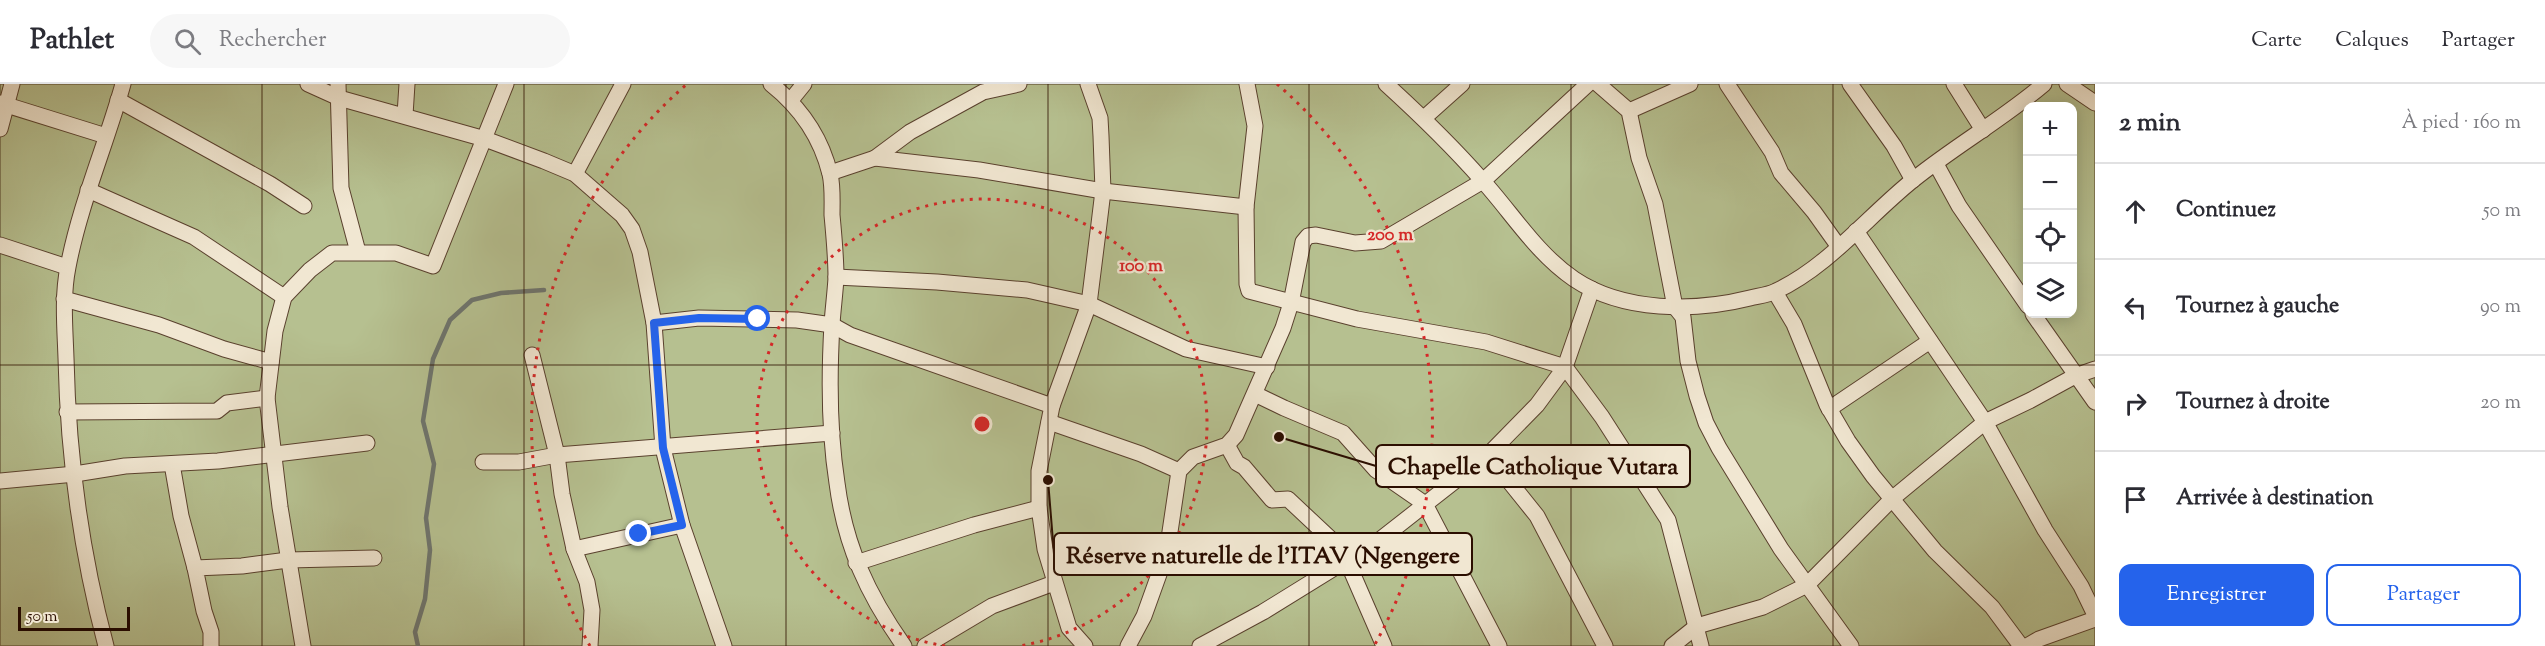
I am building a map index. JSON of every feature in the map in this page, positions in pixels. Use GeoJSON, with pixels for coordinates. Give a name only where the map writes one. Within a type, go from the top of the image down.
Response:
{"type":"FeatureCollection","features":[{"type":"Feature","properties":{"kind":"street"},"geometry":{"type":"LineString","coordinates":[[0,129],[3,104],[12,84]]}},
{"type":"Feature","properties":{"kind":"street"},"geometry":{"type":"LineString","coordinates":[[106,646],[81,534],[67,412],[64,299],[68,267],[88,190],[123,84]]}},
{"type":"Feature","properties":{"kind":"street"},"geometry":{"type":"LineString","coordinates":[[308,84],[339,91],[405,115],[485,139],[574,174],[603,196],[632,229],[640,252],[654,323],[663,448],[682,525],[724,646]]}},
{"type":"Feature","properties":{"kind":"street"},"geometry":{"type":"LineString","coordinates":[[405,115],[407,84]]}},
{"type":"Feature","properties":{"kind":"street"},"geometry":{"type":"LineString","coordinates":[[303,646],[288,560],[267,398],[275,331],[284,297],[310,270],[332,253],[396,253],[433,266],[506,84]]}},
{"type":"Feature","properties":{"kind":"street"},"geometry":{"type":"LineString","coordinates":[[574,174],[623,84]]}},
{"type":"Feature","properties":{"kind":"street"},"geometry":{"type":"LineString","coordinates":[[771,84],[791,100],[816,136],[830,173],[836,277],[832,325],[832,434],[837,484],[856,563],[884,618],[904,646]]}},
{"type":"Feature","properties":{"kind":"street"},"geometry":{"type":"LineString","coordinates":[[791,100],[804,84]]}},
{"type":"Feature","properties":{"kind":"street"},"geometry":{"type":"LineString","coordinates":[[830,173],[875,158],[910,132],[983,92],[1019,84]]}},
{"type":"Feature","properties":{"kind":"street"},"geometry":{"type":"LineString","coordinates":[[1085,646],[1069,628],[1045,549],[1039,508],[1039,471],[1052,406],[1089,304],[1103,191],[1100,118],[1088,84]]}},
{"type":"Feature","properties":{"kind":"street"},"geometry":{"type":"LineString","coordinates":[[1247,84],[1256,126],[1246,207],[1249,291],[1357,319],[1486,342],[1565,367],[1602,417],[1668,520],[1701,646]]}},
{"type":"Feature","properties":{"kind":"street"},"geometry":{"type":"LineString","coordinates":[[1386,84],[1424,118],[1483,181],[1520,229],[1562,269],[1592,289],[1652,305],[1675,307],[1725,304],[1775,292],[1839,247],[1913,180],[2044,84]]}},
{"type":"Feature","properties":{"kind":"street"},"geometry":{"type":"LineString","coordinates":[[1424,118],[1462,84]]}},
{"type":"Feature","properties":{"kind":"street"},"geometry":{"type":"LineString","coordinates":[[1128,646],[1152,595],[1167,552],[1179,471],[1185,462],[1227,445],[1236,435],[1256,394],[1291,303],[1303,242],[1308,236],[1316,235],[1355,243],[1375,243],[1483,181],[1588,84]]}},
{"type":"Feature","properties":{"kind":"street"},"geometry":{"type":"LineString","coordinates":[[1598,84],[1629,111],[1639,158],[1655,204],[1675,307],[1683,317],[1688,361],[1706,423],[1755,510],[1851,646]]}},
{"type":"Feature","properties":{"kind":"street"},"geometry":{"type":"LineString","coordinates":[[1629,111],[1690,84]]}},
{"type":"Feature","properties":{"kind":"street"},"geometry":{"type":"LineString","coordinates":[[1727,84],[1772,152],[1781,173],[1814,212],[1839,247]]}},
{"type":"Feature","properties":{"kind":"street"},"geometry":{"type":"LineString","coordinates":[[1850,84],[1894,146],[1913,180]]}},
{"type":"Feature","properties":{"kind":"street"},"geometry":{"type":"LineString","coordinates":[[1954,84],[1983,130]]}},
{"type":"Feature","properties":{"kind":"street"},"geometry":{"type":"LineString","coordinates":[[2067,84],[2095,103]]}},
{"type":"Feature","properties":{"kind":"street"},"geometry":{"type":"LineString","coordinates":[[339,91],[340,188],[358,252]]}},
{"type":"Feature","properties":{"kind":"street"},"geometry":{"type":"LineString","coordinates":[[118,100],[270,184],[304,206]]}},
{"type":"Feature","properties":{"kind":"street"},"geometry":{"type":"LineString","coordinates":[[3,104],[106,136]]}},
{"type":"Feature","properties":{"kind":"street"},"geometry":{"type":"LineString","coordinates":[[875,158],[979,170],[1103,191],[1246,207]]}},
{"type":"Feature","properties":{"kind":"street"},"geometry":{"type":"LineString","coordinates":[[1936,164],[1959,206],[2023,299]]}},
{"type":"Feature","properties":{"kind":"street"},"geometry":{"type":"LineString","coordinates":[[88,190],[194,237],[284,297]]}},
{"type":"Feature","properties":{"kind":"street"},"geometry":{"type":"LineString","coordinates":[[1856,231],[1984,422],[2044,530],[2081,586],[2095,617],[2036,644]]}},
{"type":"Feature","properties":{"kind":"street"},"geometry":{"type":"LineString","coordinates":[[0,244],[68,267]]}},
{"type":"Feature","properties":{"kind":"street"},"geometry":{"type":"LineString","coordinates":[[836,277],[937,282],[1027,290],[1089,304],[1186,349],[1267,367]]}},
{"type":"Feature","properties":{"kind":"street"},"geometry":{"type":"LineString","coordinates":[[1200,646],[1263,612],[1381,539],[1488,455],[1537,405],[1565,367],[1592,289]]}},
{"type":"Feature","properties":{"kind":"street"},"geometry":{"type":"LineString","coordinates":[[1775,292],[1794,324],[1808,364],[1829,409],[1873,477],[1893,498],[1935,551],[1992,607],[2020,646]]}},
{"type":"Feature","properties":{"kind":"street"},"geometry":{"type":"LineString","coordinates":[[64,299],[159,325],[224,349],[271,362]]}},
{"type":"Feature","properties":{"kind":"street"},"geometry":{"type":"LineString","coordinates":[[654,323],[710,318],[796,320],[832,325],[850,335],[1052,406]]}},
{"type":"Feature","properties":{"kind":"street"},"geometry":{"type":"LineString","coordinates":[[2035,318],[2095,402]]}},
{"type":"Feature","properties":{"kind":"street"},"geometry":{"type":"LineString","coordinates":[[1829,409],[1930,341]]}},
{"type":"Feature","properties":{"kind":"street"},"geometry":{"type":"LineString","coordinates":[[532,355],[557,455],[562,494],[574,549],[587,582],[592,610],[590,646]]}},
{"type":"Feature","properties":{"kind":"street"},"geometry":{"type":"LineString","coordinates":[[1672,646],[1697,626],[1763,608],[1807,585],[1893,498],[1984,422],[2075,376],[2095,369]]}},
{"type":"Feature","properties":{"kind":"street"},"geometry":{"type":"LineString","coordinates":[[1256,394],[1343,433],[1376,470],[1425,504],[1499,646]]}},
{"type":"Feature","properties":{"kind":"street"},"geometry":{"type":"LineString","coordinates":[[67,412],[217,411],[227,403],[267,398]]}},
{"type":"Feature","properties":{"kind":"street"},"geometry":{"type":"LineString","coordinates":[[1049,422],[1141,454],[1179,471]]}},
{"type":"Feature","properties":{"kind":"street"},"geometry":{"type":"LineString","coordinates":[[483,462],[519,462],[557,455],[832,434]]}},
{"type":"Feature","properties":{"kind":"street"},"geometry":{"type":"LineString","coordinates":[[0,481],[75,474],[125,466],[218,461],[367,443]]}},
{"type":"Feature","properties":{"kind":"street"},"geometry":{"type":"LineString","coordinates":[[1227,445],[1237,463],[1251,476],[1264,494],[1272,500],[1288,499],[1336,544],[1342,563],[1384,646]]}},
{"type":"Feature","properties":{"kind":"street"},"geometry":{"type":"LineString","coordinates":[[1488,455],[1537,516],[1605,646]]}},
{"type":"Feature","properties":{"kind":"street"},"geometry":{"type":"LineString","coordinates":[[172,464],[181,516],[211,632],[212,646]]}},
{"type":"Feature","properties":{"kind":"street"},"geometry":{"type":"LineString","coordinates":[[856,563],[974,525],[1039,508]]}},
{"type":"Feature","properties":{"kind":"street"},"geometry":{"type":"LineString","coordinates":[[574,549],[682,525]]}},
{"type":"Feature","properties":{"kind":"street"},"geometry":{"type":"LineString","coordinates":[[195,568],[242,566],[288,560],[374,558]]}},
{"type":"Feature","properties":{"kind":"street"},"geometry":{"type":"LineString","coordinates":[[925,646],[992,606],[1054,583]]}},
{"type":"Feature","properties":{"kind":"green space"},"geometry":{"type":"Polygon","coordinates":[[[0,84],[2095,84],[2095,646],[0,646],[0,84]]]}},
{"type":"Feature","properties":{"kind":"waterway"},"geometry":{"type":"LineString","coordinates":[[418,646],[415,632],[425,599],[430,550],[426,518],[434,464],[423,421],[433,359],[450,320],[472,300],[501,293],[544,290]]}},
{"type":"Feature","properties":{"kind":"place","name":"Chapelle Catholique Vutara"},"geometry":{"type":"Point","coordinates":[1279,437]}},
{"type":"Feature","properties":{"kind":"place","name":"Réserve naturelle de l'ITAV (Ngengere"},"geometry":{"type":"Point","coordinates":[1048,480]}},
{"type":"Feature","properties":{"kind":"route"},"geometry":{"type":"LineString","coordinates":[[639,534],[682,525],[663,448],[654,323],[699,318],[758,319]]}}]}
